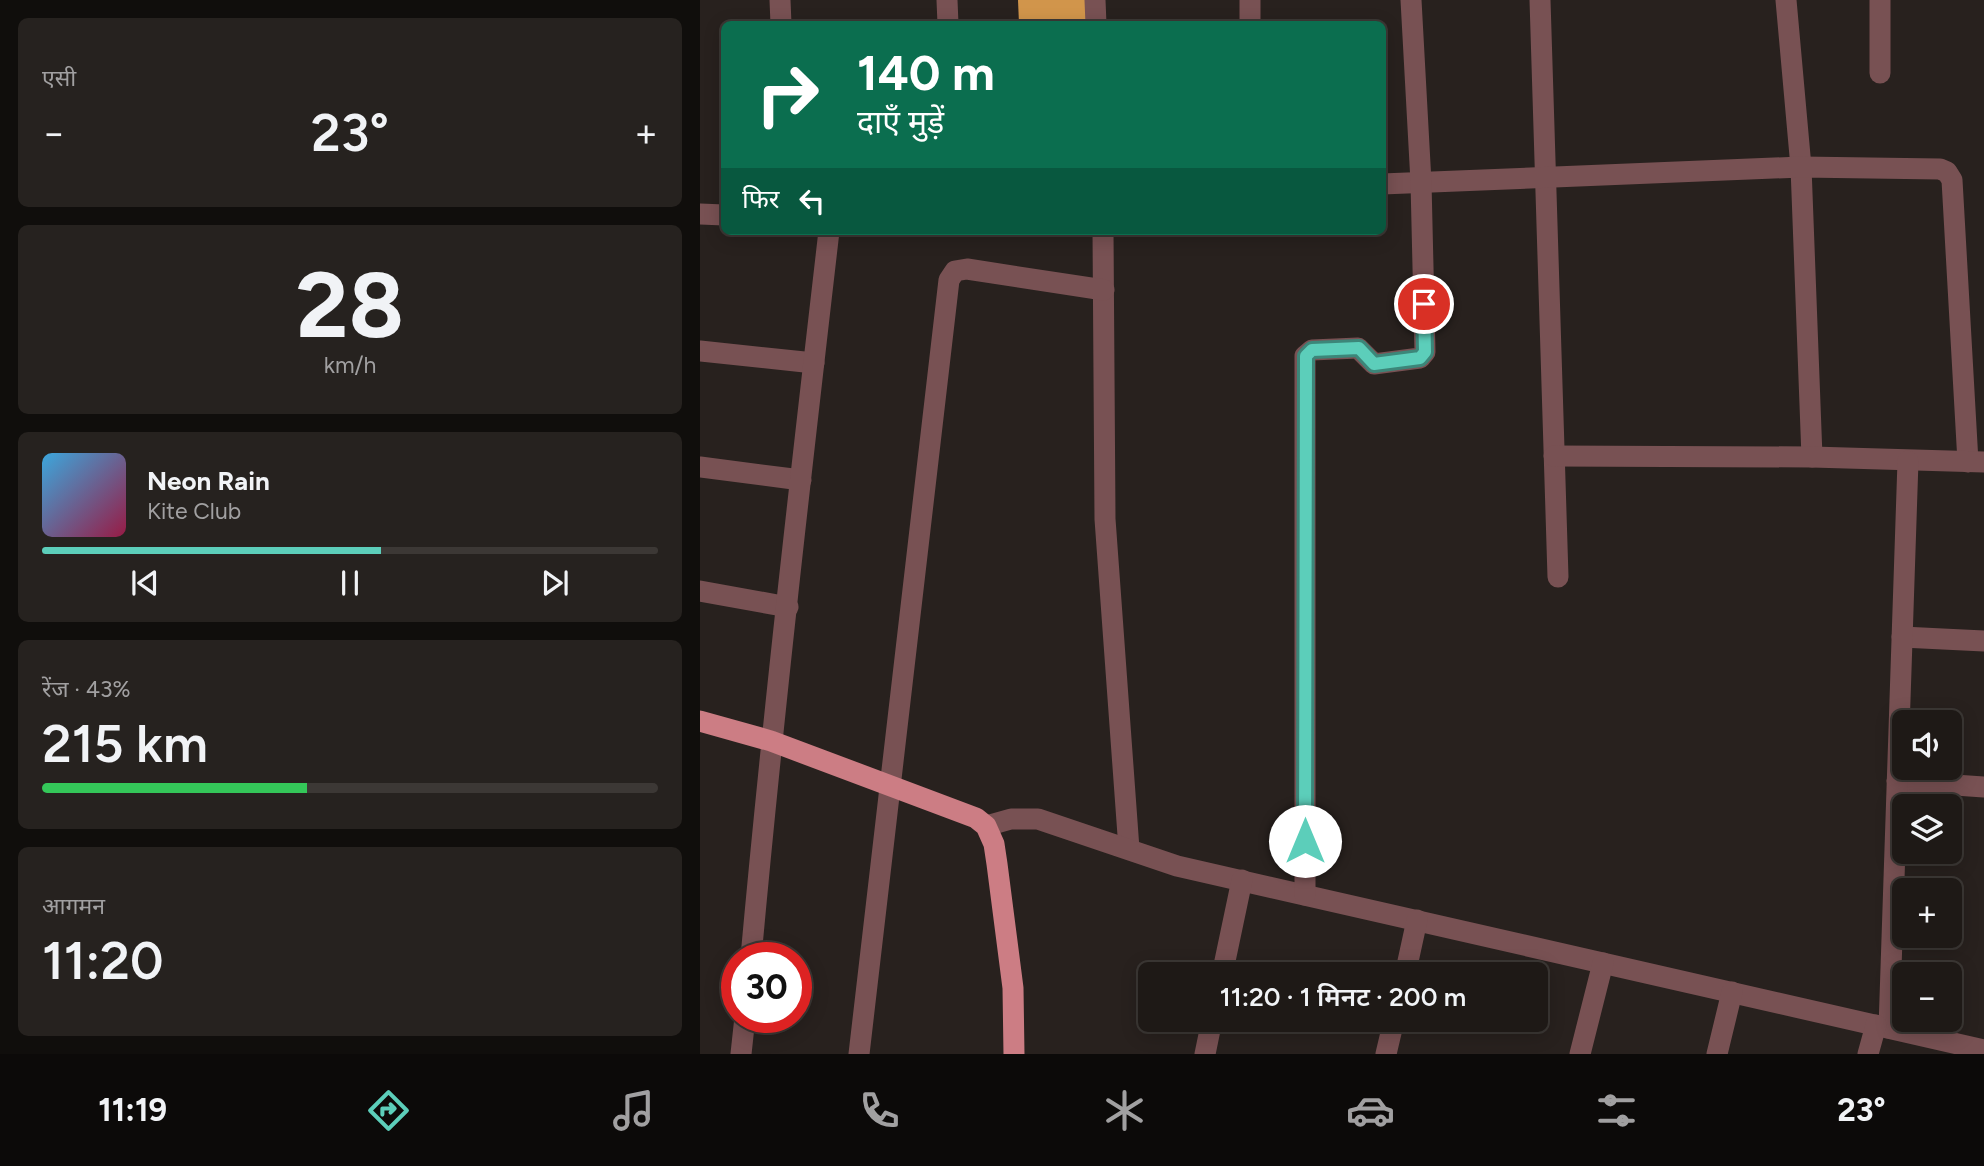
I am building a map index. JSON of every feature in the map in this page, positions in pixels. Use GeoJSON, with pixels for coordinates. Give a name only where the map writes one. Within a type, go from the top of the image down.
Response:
{"type":"FeatureCollection","features":[{"type":"Feature","properties":{"kind":"main road"},"geometry":{"type":"LineString","coordinates":[[700,721],[771,741],[964,812],[986,826],[994,844],[1013,988],[1014,1054]]}},
{"type":"Feature","properties":{"kind":"street"},"geometry":{"type":"LineString","coordinates":[[780,0],[780,21]]}},
{"type":"Feature","properties":{"kind":"street"},"geometry":{"type":"LineString","coordinates":[[947,0],[948,21]]}},
{"type":"Feature","properties":{"kind":"street"},"geometry":{"type":"LineString","coordinates":[[1095,0],[1096,21]]}},
{"type":"Feature","properties":{"kind":"street"},"geometry":{"type":"LineString","coordinates":[[1250,0],[1250,21]]}},
{"type":"Feature","properties":{"kind":"street"},"geometry":{"type":"LineString","coordinates":[[1305,895],[1306,356],[1312,350],[1359,348],[1374,364],[1424,355],[1421,182],[1411,0]]}},
{"type":"Feature","properties":{"kind":"street"},"geometry":{"type":"LineString","coordinates":[[1540,0],[1558,577]]}},
{"type":"Feature","properties":{"kind":"street"},"geometry":{"type":"LineString","coordinates":[[1786,0],[1801,167],[1812,457]]}},
{"type":"Feature","properties":{"kind":"street"},"geometry":{"type":"LineString","coordinates":[[1880,0],[1881,73]]}},
{"type":"Feature","properties":{"kind":"street"},"geometry":{"type":"LineString","coordinates":[[1386,184],[1801,167],[1940,169],[1947,172],[1952,180],[1976,462],[1812,457],[1554,456]]}},
{"type":"Feature","properties":{"kind":"street"},"geometry":{"type":"LineString","coordinates":[[700,214],[721,215]]}},
{"type":"Feature","properties":{"kind":"street"},"geometry":{"type":"LineString","coordinates":[[752,942],[771,741],[829,235]]}},
{"type":"Feature","properties":{"kind":"street"},"geometry":{"type":"LineString","coordinates":[[1103,235],[1105,519],[1129,849]]}},
{"type":"Feature","properties":{"kind":"street"},"geometry":{"type":"LineString","coordinates":[[859,1054],[950,281],[956,271],[967,269],[1104,290]]}},
{"type":"Feature","properties":{"kind":"street"},"geometry":{"type":"LineString","coordinates":[[700,351],[814,363]]}},
{"type":"Feature","properties":{"kind":"street"},"geometry":{"type":"LineString","coordinates":[[1868,1054],[1883,1027],[1897,781],[1908,461]]}},
{"type":"Feature","properties":{"kind":"street"},"geometry":{"type":"LineString","coordinates":[[700,467],[800,480]]}},
{"type":"Feature","properties":{"kind":"street"},"geometry":{"type":"LineString","coordinates":[[700,591],[788,607]]}},
{"type":"Feature","properties":{"kind":"street"},"geometry":{"type":"LineString","coordinates":[[1902,637],[1984,641]]}},
{"type":"Feature","properties":{"kind":"street"},"geometry":{"type":"LineString","coordinates":[[1897,781],[1984,788]]}},
{"type":"Feature","properties":{"kind":"street"},"geometry":{"type":"LineString","coordinates":[[986,826],[1011,818],[1038,818],[1177,866],[1984,1050]]}},
{"type":"Feature","properties":{"kind":"street"},"geometry":{"type":"LineString","coordinates":[[1225,962],[1242,880]]}},
{"type":"Feature","properties":{"kind":"street"},"geometry":{"type":"LineString","coordinates":[[1408,962],[1417,920]]}},
{"type":"Feature","properties":{"kind":"street"},"geometry":{"type":"LineString","coordinates":[[1580,1054],[1603,962]]}},
{"type":"Feature","properties":{"kind":"street"},"geometry":{"type":"LineString","coordinates":[[1717,1054],[1732,992]]}},
{"type":"Feature","properties":{"kind":"street"},"geometry":{"type":"LineString","coordinates":[[1205,1054],[1210,1032]]}},
{"type":"Feature","properties":{"kind":"street"},"geometry":{"type":"LineString","coordinates":[[1386,1054],[1391,1032]]}},
{"type":"Feature","properties":{"kind":"street"},"geometry":{"type":"LineString","coordinates":[[741,1054],[743,1033]]}},
{"type":"Feature","properties":{"kind":"building"},"geometry":{"type":"Polygon","coordinates":[[[1018,0],[1088,0],[1089,21],[1019,21],[1018,0]]]}},
{"type":"Feature","properties":{"kind":"route"},"geometry":{"type":"LineString","coordinates":[[1305,841],[1306,356],[1312,350],[1359,348],[1374,364],[1420,358],[1425,352],[1424,304]]}}]}
